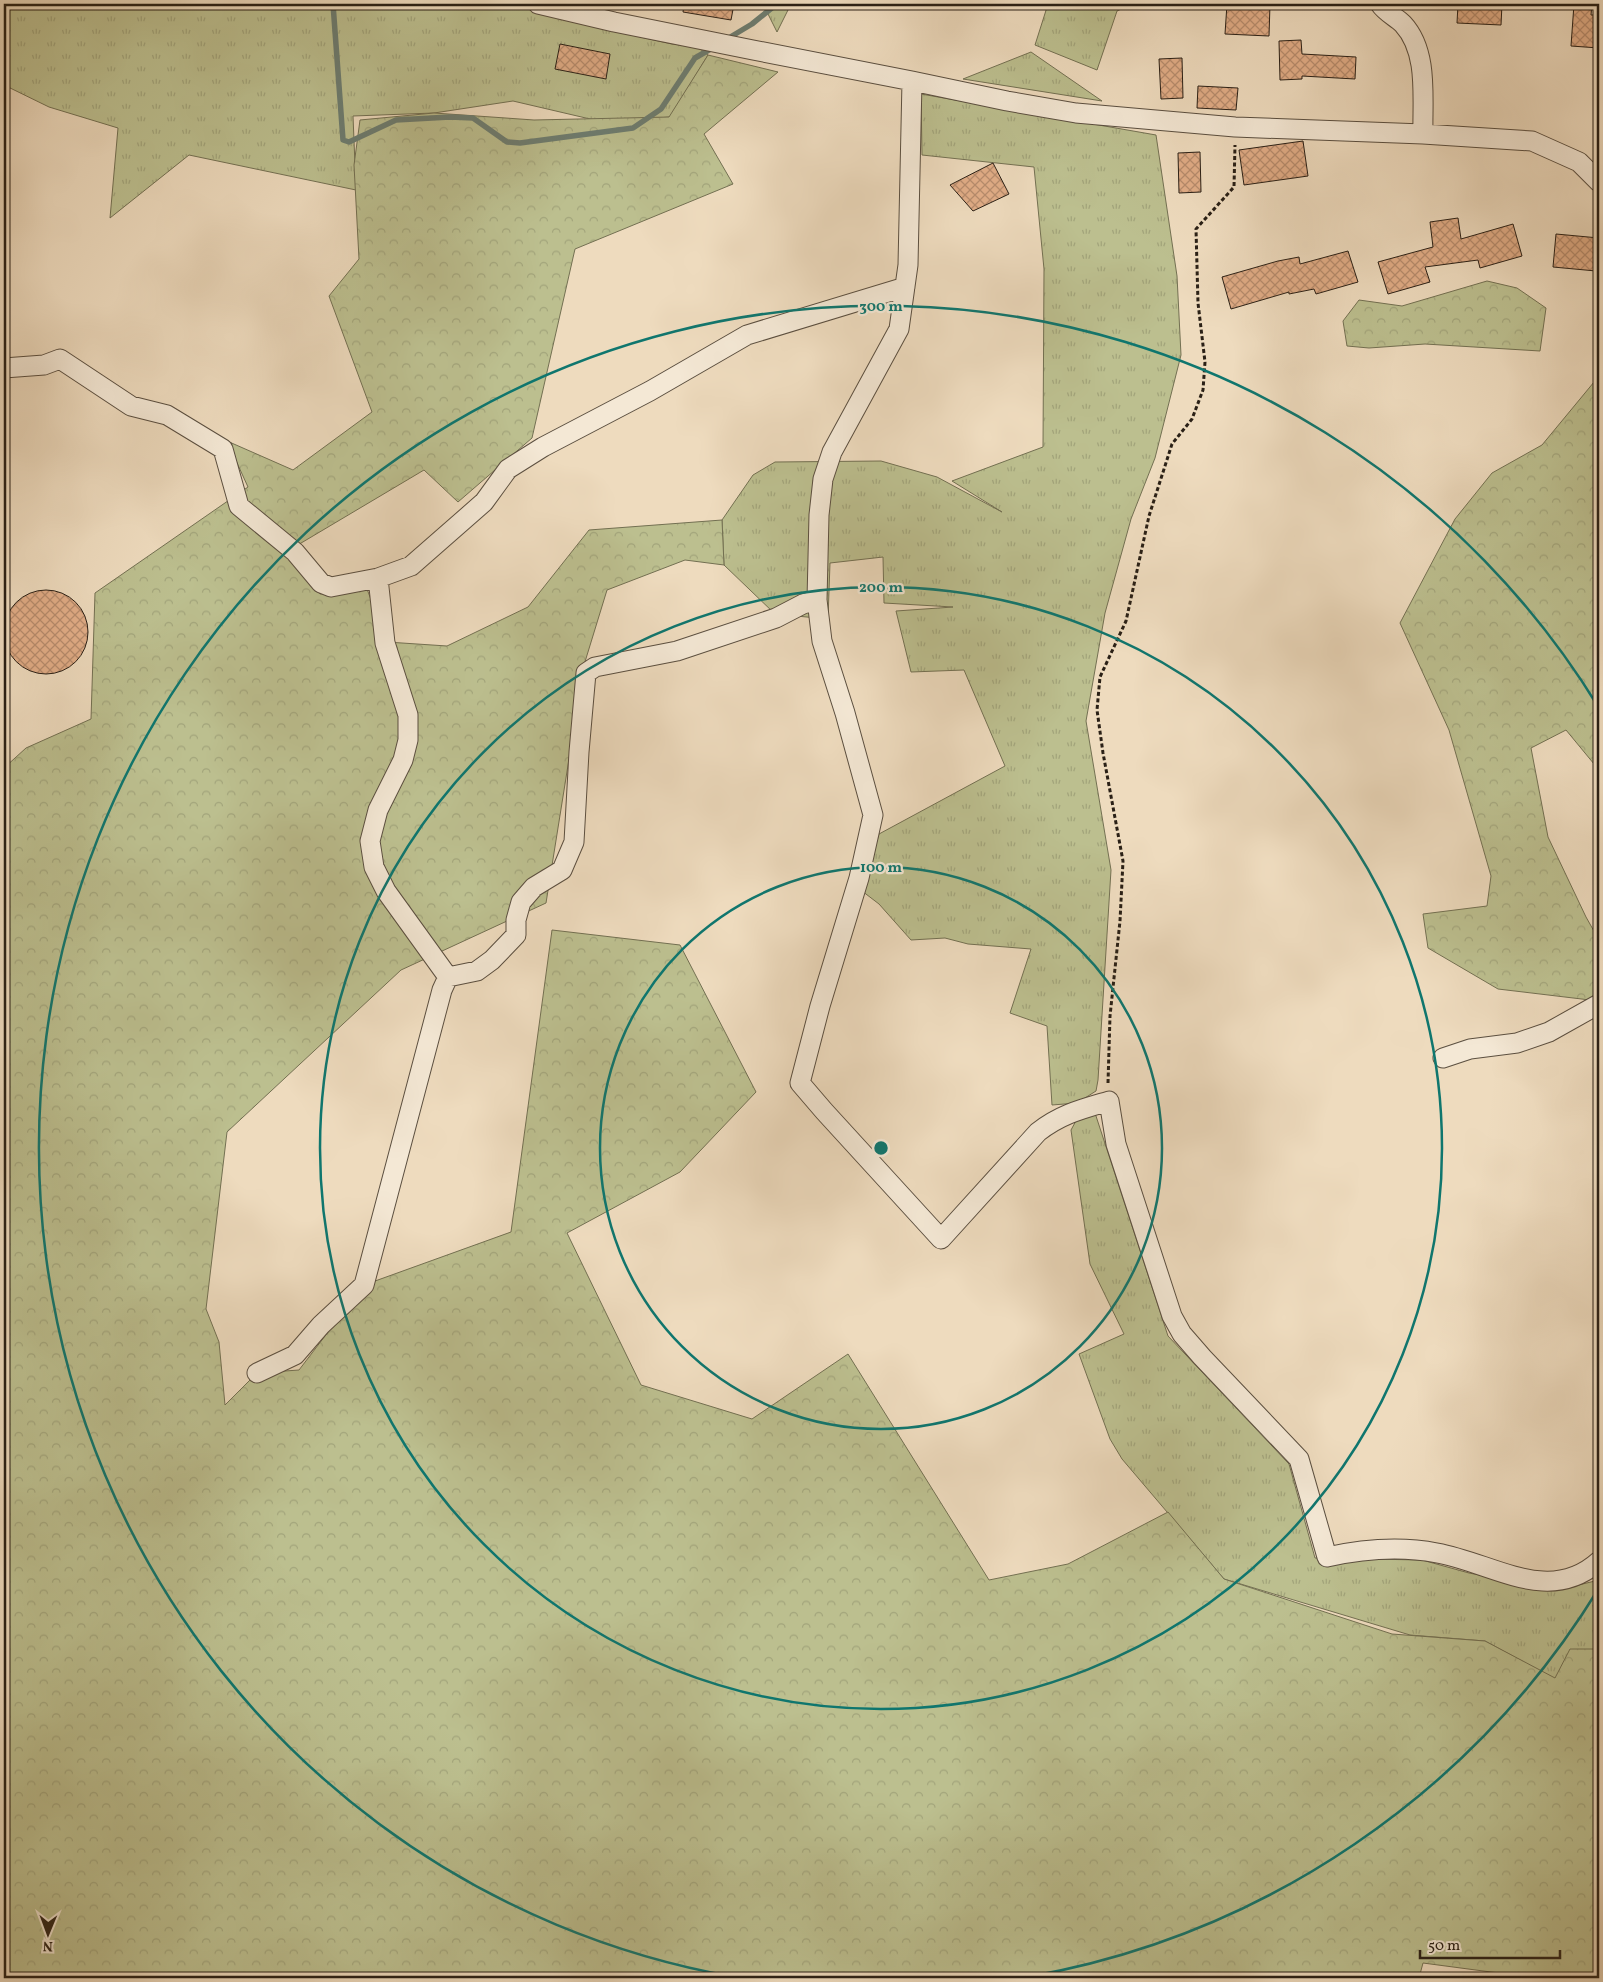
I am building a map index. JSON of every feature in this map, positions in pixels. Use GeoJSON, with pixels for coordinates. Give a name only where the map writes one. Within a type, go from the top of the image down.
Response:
{"type":"FeatureCollection","features":[{"type":"Feature","properties":{"kind":"street"},"geometry":{"type":"LineString","coordinates":[[538,4],[614,22],[912,80],[1007,102],[1076,113],[1235,127],[1422,134],[1532,141],[1578,162],[1599,182]]}},
{"type":"Feature","properties":{"kind":"street"},"geometry":{"type":"LineString","coordinates":[[1380,4],[1384,10],[1403,25],[1418,50],[1421,68],[1422,134]]}},
{"type":"Feature","properties":{"kind":"street"},"geometry":{"type":"LineString","coordinates":[[912,80],[908,265],[899,329],[832,452],[823,479],[819,515],[816,600],[822,641],[845,713],[873,815],[859,878],[820,1006],[800,1083],[941,1240],[1038,1132],[1063,1115],[1109,1101],[1116,1144],[1172,1316],[1182,1334],[1202,1357],[1299,1459],[1327,1557],[1366,1550],[1400,1549],[1462,1558],[1522,1578],[1550,1582],[1568,1580],[1590,1569],[1599,1561]]}},
{"type":"Feature","properties":{"kind":"street"},"geometry":{"type":"LineString","coordinates":[[4,368],[44,366],[60,359],[131,406],[167,415],[223,449],[239,506],[295,552],[322,583],[331,586],[378,578],[411,566],[484,502],[508,469],[543,447],[650,391],[747,335],[905,287]]}},
{"type":"Feature","properties":{"kind":"street"},"geometry":{"type":"LineString","coordinates":[[378,578],[385,643],[408,715],[408,731],[403,760],[378,810],[370,841],[374,867],[386,891],[448,977]]}},
{"type":"Feature","properties":{"kind":"street"},"geometry":{"type":"LineString","coordinates":[[448,977],[477,971],[492,960],[516,935],[516,920],[521,902],[534,887],[562,870],[574,842],[586,673],[595,667],[677,651],[776,618],[803,604],[816,600]]}},
{"type":"Feature","properties":{"kind":"street"},"geometry":{"type":"LineString","coordinates":[[257,1373],[295,1355],[321,1325],[364,1285],[442,990],[448,977]]}},
{"type":"Feature","properties":{"kind":"street"},"geometry":{"type":"LineString","coordinates":[[1443,1058],[1470,1049],[1517,1043],[1549,1032],[1599,1004]]}},
{"type":"Feature","properties":{"kind":"path"},"geometry":{"type":"LineString","coordinates":[[1109,1101],[1110,1016],[1120,921],[1123,861],[1103,753],[1098,710],[1100,677],[1126,621],[1149,516],[1172,444],[1192,419],[1203,390],[1205,362],[1198,302],[1196,229],[1234,187],[1235,127]]}},
{"type":"Feature","properties":{"kind":"green space"},"geometry":{"type":"Polygon","coordinates":[[[4,4],[554,4],[636,36],[672,44],[696,46],[708,55],[670,117],[603,122],[513,101],[434,113],[353,116],[356,190],[189,155],[110,218],[118,128],[49,107],[4,85],[4,4]]]}},
{"type":"Feature","properties":{"kind":"green space"},"geometry":{"type":"Polygon","coordinates":[[[763,4],[791,4],[777,32],[763,4]]]}},
{"type":"Feature","properties":{"kind":"green space"},"geometry":{"type":"Polygon","coordinates":[[[1048,4],[1132,4],[1117,11],[1097,70],[1035,45],[1048,4]]]}},
{"type":"Feature","properties":{"kind":"green space"},"geometry":{"type":"Polygon","coordinates":[[[1031,52],[1102,101],[963,79],[1031,52]]]}},
{"type":"Feature","properties":{"kind":"green space"},"geometry":{"type":"Polygon","coordinates":[[[708,55],[778,72],[704,134],[733,184],[575,249],[532,438],[458,502],[424,470],[286,552],[320,594],[367,589],[387,642],[447,646],[528,607],[589,530],[722,520],[724,565],[685,560],[607,590],[584,665],[546,903],[401,970],[227,1132],[206,1309],[219,1342],[225,1405],[257,1373],[299,1370],[364,1285],[511,1232],[552,930],[680,945],[756,1092],[680,1172],[567,1233],[641,1385],[752,1419],[848,1354],[989,1580],[1068,1564],[1168,1512],[1224,1579],[1392,1634],[1485,1641],[1555,1678],[1570,1649],[1599,1649],[1599,1970],[1584,1978],[1536,1978],[1423,1963],[1419,1978],[4,1978],[4,768],[26,748],[91,719],[95,593],[248,487],[227,441],[293,470],[372,412],[329,296],[359,259],[354,165],[360,120],[434,113],[534,120],[669,117],[708,55]]]}},
{"type":"Feature","properties":{"kind":"green space"},"geometry":{"type":"Polygon","coordinates":[[[921,94],[1156,135],[1177,276],[1181,355],[1155,458],[1131,519],[1105,613],[1086,721],[1111,870],[1098,1080],[1096,1091],[1077,1103],[1052,1105],[1047,1026],[1010,1013],[1031,949],[968,944],[945,938],[911,940],[879,904],[862,891],[879,834],[1005,766],[964,670],[911,672],[896,611],[953,607],[884,603],[883,557],[830,563],[828,619],[775,614],[724,565],[722,520],[753,475],[775,462],[881,461],[937,477],[1002,512],[952,481],[1043,447],[1044,269],[1034,167],[922,155],[921,94]]]}},
{"type":"Feature","properties":{"kind":"green space"},"geometry":{"type":"Polygon","coordinates":[[[1487,281],[1517,288],[1546,308],[1540,351],[1425,344],[1369,348],[1347,346],[1343,321],[1359,300],[1402,306],[1487,281]]]}},
{"type":"Feature","properties":{"kind":"green space"},"geometry":{"type":"Polygon","coordinates":[[[1599,376],[1599,770],[1566,730],[1531,748],[1548,837],[1599,940],[1599,993],[1590,1000],[1498,989],[1428,948],[1423,914],[1487,906],[1491,876],[1449,730],[1400,623],[1455,519],[1492,473],[1542,445],[1599,376]]]}},
{"type":"Feature","properties":{"kind":"green space"},"geometry":{"type":"Polygon","coordinates":[[[1095,1113],[1168,1336],[1289,1464],[1315,1558],[1422,1560],[1469,1573],[1558,1590],[1599,1580],[1599,1651],[1555,1679],[1485,1641],[1410,1635],[1224,1579],[1122,1459],[1110,1439],[1079,1354],[1124,1334],[1090,1264],[1071,1130],[1077,1119],[1095,1113]]]}},
{"type":"Feature","properties":{"kind":"building"},"geometry":{"type":"Polygon","coordinates":[[[684,4],[734,4],[731,20],[683,12],[684,4]]]}},
{"type":"Feature","properties":{"kind":"building"},"geometry":{"type":"Polygon","coordinates":[[[1227,4],[1270,4],[1269,36],[1225,34],[1227,4]]]}},
{"type":"Feature","properties":{"kind":"building"},"geometry":{"type":"Polygon","coordinates":[[[1458,4],[1502,4],[1501,25],[1457,23],[1458,4]]]}},
{"type":"Feature","properties":{"kind":"building"},"geometry":{"type":"Polygon","coordinates":[[[1574,4],[1592,4],[1591,15],[1599,15],[1599,48],[1571,46],[1574,4]]]}},
{"type":"Feature","properties":{"kind":"building"},"geometry":{"type":"Polygon","coordinates":[[[1301,40],[1302,54],[1356,57],[1355,79],[1302,76],[1302,79],[1280,80],[1279,41],[1301,40]]]}},
{"type":"Feature","properties":{"kind":"building"},"geometry":{"type":"Polygon","coordinates":[[[560,44],[610,54],[606,79],[555,69],[560,44]]]}},
{"type":"Feature","properties":{"kind":"building"},"geometry":{"type":"Polygon","coordinates":[[[1182,58],[1183,98],[1161,99],[1159,59],[1182,58]]]}},
{"type":"Feature","properties":{"kind":"building"},"geometry":{"type":"Polygon","coordinates":[[[1198,86],[1238,88],[1236,110],[1197,108],[1198,86]]]}},
{"type":"Feature","properties":{"kind":"building"},"geometry":{"type":"Polygon","coordinates":[[[1303,141],[1308,176],[1244,185],[1239,150],[1303,141]]]}},
{"type":"Feature","properties":{"kind":"building"},"geometry":{"type":"Polygon","coordinates":[[[1200,152],[1201,192],[1179,193],[1178,153],[1200,152]]]}},
{"type":"Feature","properties":{"kind":"building"},"geometry":{"type":"Polygon","coordinates":[[[993,163],[1009,194],[973,211],[950,185],[993,163]]]}},
{"type":"Feature","properties":{"kind":"building"},"geometry":{"type":"Polygon","coordinates":[[[1458,218],[1461,239],[1513,224],[1522,256],[1480,268],[1478,260],[1425,267],[1430,282],[1388,294],[1378,262],[1433,247],[1430,222],[1458,218]]]}},
{"type":"Feature","properties":{"kind":"building"},"geometry":{"type":"Polygon","coordinates":[[[1556,234],[1599,238],[1596,271],[1553,267],[1556,234]]]}},
{"type":"Feature","properties":{"kind":"building"},"geometry":{"type":"Polygon","coordinates":[[[1348,251],[1358,282],[1316,294],[1314,289],[1289,294],[1289,292],[1231,309],[1222,277],[1278,261],[1299,257],[1300,264],[1348,251]]]}},
{"type":"Feature","properties":{"kind":"building"},"geometry":{"type":"Polygon","coordinates":[[[46,590],[62,593],[76,602],[85,616],[88,632],[85,648],[76,662],[62,671],[46,674],[30,671],[16,662],[7,648],[4,632],[7,616],[16,602],[30,593],[46,590]]]}},
{"type":"Feature","properties":{"kind":"waterway"},"geometry":{"type":"LineString","coordinates":[[333,4],[343,140],[349,142],[396,120],[450,117],[473,118],[507,142],[520,143],[633,128],[661,109],[695,58],[714,47]]}},
{"type":"Feature","properties":{"kind":"waterway"},"geometry":{"type":"LineString","coordinates":[[727,39],[752,24],[773,7],[773,4]]}}]}
